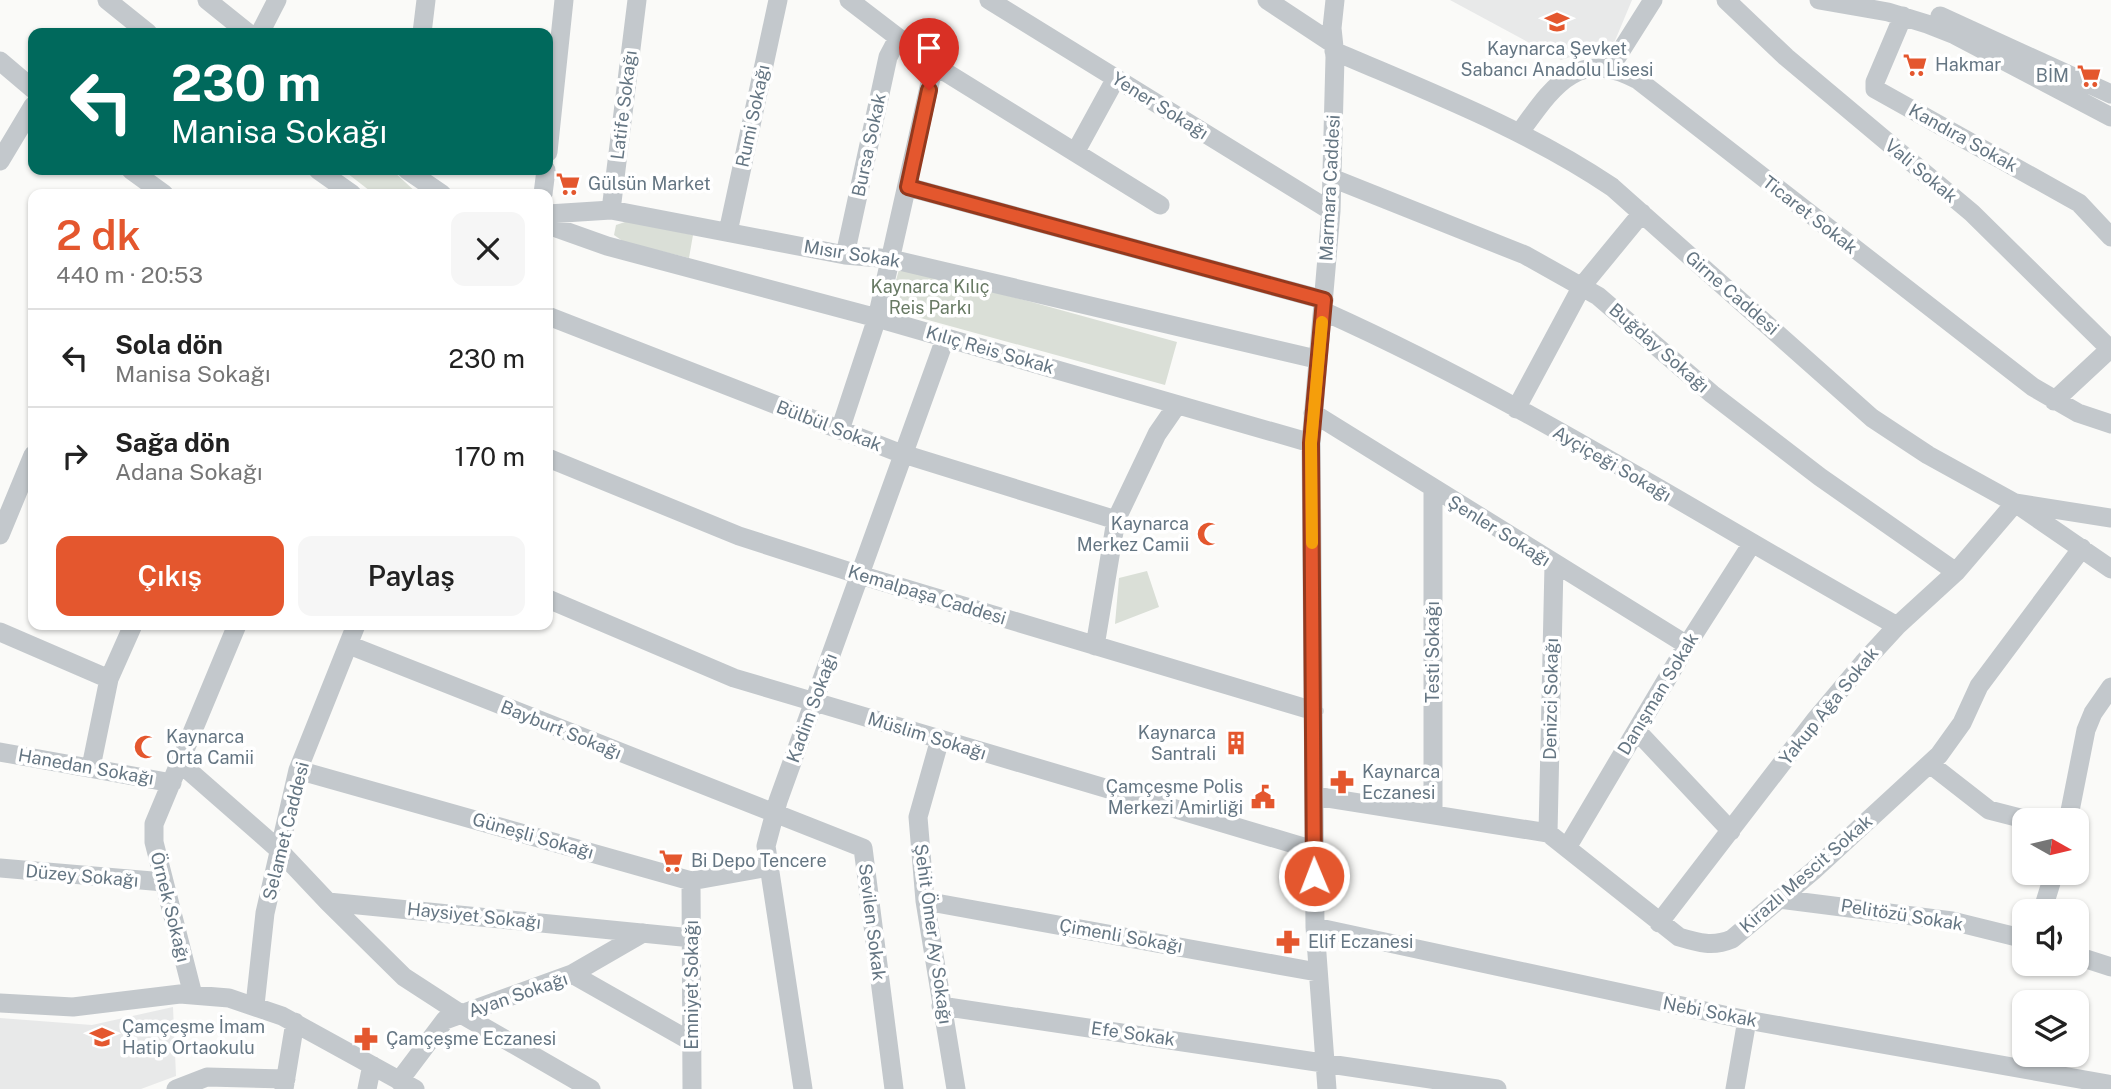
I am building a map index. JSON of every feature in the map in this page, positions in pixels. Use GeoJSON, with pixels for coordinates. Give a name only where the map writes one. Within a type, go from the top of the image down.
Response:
{"type":"FeatureCollection","features":[{"type":"Feature","properties":{"kind":"street"},"geometry":{"type":"LineString","coordinates":[[107,0],[142,28]]}},
{"type":"Feature","properties":{"kind":"street"},"geometry":{"type":"LineString","coordinates":[[207,0],[242,28]]}},
{"type":"Feature","properties":{"kind":"street"},"geometry":{"type":"LineString","coordinates":[[263,28],[277,0]]}},
{"type":"Feature","properties":{"kind":"street"},"geometry":{"type":"LineString","coordinates":[[423,28],[426,0]]}},
{"type":"Feature","properties":{"kind":"street"},"geometry":{"type":"LineString","coordinates":[[553,104],[564,0]]}},
{"type":"Feature","properties":{"kind":"street","name":"Latife Sokağı"},"geometry":{"type":"LineString","coordinates":[[611,210],[637,0]]}},
{"type":"Feature","properties":{"kind":"street","name":"Rumi Sokağı"},"geometry":{"type":"LineString","coordinates":[[728,232],[778,0]]}},
{"type":"Feature","properties":{"kind":"street"},"geometry":{"type":"LineString","coordinates":[[849,0],[934,65],[1160,205]]}},
{"type":"Feature","properties":{"kind":"street","name":"Yener Sokağı"},"geometry":{"type":"LineString","coordinates":[[989,0],[1331,211]]}},
{"type":"Feature","properties":{"kind":"street","name":"Girne Caddesi"},"geometry":{"type":"LineString","coordinates":[[1267,0],[1333,47],[1520,132],[1581,166],[1612,187],[1872,418],[1928,455],[2015,503],[2111,569]]}},
{"type":"Feature","properties":{"kind":"street","name":"Marmara Caddesi"},"geometry":{"type":"LineString","coordinates":[[1327,1089],[1315,927],[1311,443],[1331,211],[1335,0]]}},
{"type":"Feature","properties":{"kind":"street"},"geometry":{"type":"LineString","coordinates":[[1610,68],[1653,0]]}},
{"type":"Feature","properties":{"kind":"street","name":"Vali Sokak"},"geometry":{"type":"LineString","coordinates":[[1726,0],[1854,114],[1972,213],[2110,348]]}},
{"type":"Feature","properties":{"kind":"street"},"geometry":{"type":"LineString","coordinates":[[1819,0],[1897,8],[1971,27],[2111,94]]}},
{"type":"Feature","properties":{"kind":"street"},"geometry":{"type":"LineString","coordinates":[[1854,114],[1875,89],[1897,8]]}},
{"type":"Feature","properties":{"kind":"street"},"geometry":{"type":"LineString","coordinates":[[1897,8],[1955,35],[2111,117]]}},
{"type":"Feature","properties":{"kind":"street","name":"Bursa Sokak"},"geometry":{"type":"LineString","coordinates":[[845,255],[888,57],[898,38]]}},
{"type":"Feature","properties":{"kind":"street"},"geometry":{"type":"LineString","coordinates":[[0,61],[28,85]]}},
{"type":"Feature","properties":{"kind":"street"},"geometry":{"type":"LineString","coordinates":[[840,430],[877,318],[934,65]]}},
{"type":"Feature","properties":{"kind":"street","name":"Ticaret Sokak"},"geometry":{"type":"LineString","coordinates":[[1520,132],[1561,79],[1578,70],[1610,68],[1638,79],[2054,401],[2111,424]]}},
{"type":"Feature","properties":{"kind":"street"},"geometry":{"type":"LineString","coordinates":[[1076,151],[1116,78]]}},
{"type":"Feature","properties":{"kind":"street","name":"Kandıra Sokak"},"geometry":{"type":"LineString","coordinates":[[1875,89],[2079,204],[2111,237]]}},
{"type":"Feature","properties":{"kind":"street"},"geometry":{"type":"LineString","coordinates":[[0,161],[28,114]]}},
{"type":"Feature","properties":{"kind":"street"},"geometry":{"type":"LineString","coordinates":[[325,175],[345,189]]}},
{"type":"Feature","properties":{"kind":"street"},"geometry":{"type":"LineString","coordinates":[[413,175],[431,189]]}},
{"type":"Feature","properties":{"kind":"street","name":"Buğday Sokağı"},"geometry":{"type":"LineString","coordinates":[[1332,178],[1525,255],[1598,296],[1712,394],[1820,477],[1956,572]]}},
{"type":"Feature","properties":{"kind":"street"},"geometry":{"type":"LineString","coordinates":[[142,179],[157,189]]}},
{"type":"Feature","properties":{"kind":"street","name":"Ayçiçeği Sokağı"},"geometry":{"type":"LineString","coordinates":[[908,187],[1324,305],[1516,409],[1896,626]]}},
{"type":"Feature","properties":{"kind":"street","name":"Mısır Sokak"},"geometry":{"type":"LineString","coordinates":[[553,214],[611,210],[845,255],[891,259],[1317,359]]}},
{"type":"Feature","properties":{"kind":"street"},"geometry":{"type":"LineString","coordinates":[[1516,409],[1582,286],[1642,213]]}},
{"type":"Feature","properties":{"kind":"street","name":"Kılıç Reis Sokak"},"geometry":{"type":"LineString","coordinates":[[553,227],[607,246],[877,318],[1311,443]]}},
{"type":"Feature","properties":{"kind":"street","name":"Bülbül Sokak"},"geometry":{"type":"LineString","coordinates":[[553,318],[904,454],[1116,520]]}},
{"type":"Feature","properties":{"kind":"street","name":"Kadim Sokağı"},"geometry":{"type":"LineString","coordinates":[[803,1089],[766,846],[774,815],[946,339]]}},
{"type":"Feature","properties":{"kind":"street"},"geometry":{"type":"LineString","coordinates":[[2054,401],[2110,348]]}},
{"type":"Feature","properties":{"kind":"street"},"geometry":{"type":"LineString","coordinates":[[1095,646],[1116,520],[1157,435],[1177,405]]}},
{"type":"Feature","properties":{"kind":"street","name":"Şenler Sokağı"},"geometry":{"type":"LineString","coordinates":[[1313,413],[1433,490],[1687,645]]}},
{"type":"Feature","properties":{"kind":"street","name":"Kemalpaşa Caddesi"},"geometry":{"type":"LineString","coordinates":[[553,460],[739,536],[1314,711]]}},
{"type":"Feature","properties":{"kind":"street"},"geometry":{"type":"LineString","coordinates":[[0,536],[28,467]]}},
{"type":"Feature","properties":{"kind":"street","name":"Testi Sokağı"},"geometry":{"type":"LineString","coordinates":[[1433,490],[1433,814]]}},
{"type":"Feature","properties":{"kind":"street"},"geometry":{"type":"LineString","coordinates":[[2015,503],[2111,518]]}},
{"type":"Feature","properties":{"kind":"street","name":"Yakup Ağa Sokak"},"geometry":{"type":"LineString","coordinates":[[1659,923],[1816,719],[1896,626],[1956,572],[2015,503]]}},
{"type":"Feature","properties":{"kind":"street","name":"Danışman Sokak"},"geometry":{"type":"LineString","coordinates":[[1568,846],[1687,645],[1751,545]]}},
{"type":"Feature","properties":{"kind":"street","name":"Kirazlı Mescit Sokak"},"geometry":{"type":"LineString","coordinates":[[1315,796],[1548,833],[1568,846],[1679,937],[1717,945],[1732,939],[1930,764],[1962,723],[1979,686],[2082,548]]}},
{"type":"Feature","properties":{"kind":"street","name":"Denizci Sokağı"},"geometry":{"type":"LineString","coordinates":[[1548,833],[1554,565]]}},
{"type":"Feature","properties":{"kind":"street","name":"Müslim Sokağı"},"geometry":{"type":"LineString","coordinates":[[553,601],[734,678],[1314,850]]}},
{"type":"Feature","properties":{"kind":"street"},"geometry":{"type":"LineString","coordinates":[[91,767],[109,678],[131,630]]}},
{"type":"Feature","properties":{"kind":"street","name":"Örnek Sokağı"},"geometry":{"type":"LineString","coordinates":[[193,995],[154,842],[155,824],[235,630]]}},
{"type":"Feature","properties":{"kind":"street","name":"Selamet Caddesi"},"geometry":{"type":"LineString","coordinates":[[255,1005],[265,913],[298,770],[354,630]]}},
{"type":"Feature","properties":{"kind":"street"},"geometry":{"type":"LineString","coordinates":[[0,632],[109,678]]}},
{"type":"Feature","properties":{"kind":"street","name":"Bayburt Sokağı"},"geometry":{"type":"LineString","coordinates":[[349,645],[774,815]]}},
{"type":"Feature","properties":{"kind":"street"},"geometry":{"type":"LineString","coordinates":[[2071,808],[2086,730],[2102,715],[2111,687]]}},
{"type":"Feature","properties":{"kind":"street"},"geometry":{"type":"LineString","coordinates":[[1637,731],[1731,831]]}},
{"type":"Feature","properties":{"kind":"street","name":"Şehit Ömer Ay Sokağı"},"geometry":{"type":"LineString","coordinates":[[940,739],[918,817],[925,901],[956,1089]]}},
{"type":"Feature","properties":{"kind":"street","name":"Hanedan Sokağı"},"geometry":{"type":"LineString","coordinates":[[0,752],[172,783]]}},
{"type":"Feature","properties":{"kind":"street"},"geometry":{"type":"LineString","coordinates":[[180,763],[278,849],[404,977],[460,1014],[591,1089]]}},
{"type":"Feature","properties":{"kind":"street"},"geometry":{"type":"LineString","coordinates":[[1930,764],[1989,810],[2012,816]]}},
{"type":"Feature","properties":{"kind":"street","name":"Güneşli Sokağı"},"geometry":{"type":"LineString","coordinates":[[298,770],[691,881],[769,867]]}},
{"type":"Feature","properties":{"kind":"street","name":"Sevilen Sokak"},"geometry":{"type":"LineString","coordinates":[[774,815],[863,848],[894,1089]]}},
{"type":"Feature","properties":{"kind":"street","name":"Düzey Sokağı"},"geometry":{"type":"LineString","coordinates":[[0,868],[164,882]]}},
{"type":"Feature","properties":{"kind":"street","name":"Emniyet Sokağı"},"geometry":{"type":"LineString","coordinates":[[691,881],[692,1089]]}},
{"type":"Feature","properties":{"kind":"street","name":"Pelitözü Sokak"},"geometry":{"type":"LineString","coordinates":[[1778,899],[1941,919],[2012,936]]}},
{"type":"Feature","properties":{"kind":"street","name":"Çimenli Sokağı"},"geometry":{"type":"LineString","coordinates":[[925,901],[1317,972]]}},
{"type":"Feature","properties":{"kind":"street","name":"Haysiyet Sokağı"},"geometry":{"type":"LineString","coordinates":[[328,902],[692,938]]}},
{"type":"Feature","properties":{"kind":"street","name":"Nebi Sokak"},"geometry":{"type":"LineString","coordinates":[[1315,927],[1747,1020],[2107,1087]]}},
{"type":"Feature","properties":{"kind":"street"},"geometry":{"type":"LineString","coordinates":[[572,974],[643,933]]}},
{"type":"Feature","properties":{"kind":"street"},"geometry":{"type":"LineString","coordinates":[[2089,960],[2111,967]]}},
{"type":"Feature","properties":{"kind":"street","name":"Ayan Sokağı"},"geometry":{"type":"LineString","coordinates":[[407,1085],[445,1020],[572,974],[692,1042]]}},
{"type":"Feature","properties":{"kind":"street"},"geometry":{"type":"LineString","coordinates":[[0,1003],[73,1007],[193,995],[229,998],[255,1005],[295,1023],[407,1085]]}},
{"type":"Feature","properties":{"kind":"street","name":"Efe Sokak"},"geometry":{"type":"LineString","coordinates":[[942,1006],[1497,1089]]}},
{"type":"Feature","properties":{"kind":"street"},"geometry":{"type":"LineString","coordinates":[[1735,1089],[1747,1020]]}},
{"type":"Feature","properties":{"kind":"street"},"geometry":{"type":"LineString","coordinates":[[180,1088],[207,1077],[285,1084],[295,1023]]}},
{"type":"Feature","properties":{"kind":"street"},"geometry":{"type":"LineString","coordinates":[[367,1089],[372,1065]]}},
{"type":"Feature","properties":{"kind":"shaded area","name":"Kaynarca Şevket Sabancı Anadolu Lisesi"},"geometry":{"type":"Polygon","coordinates":[[[1450,0],[1632,0],[1614,43],[1561,60],[1450,0]]]}},
{"type":"Feature","properties":{"kind":"shaded area","name":"Çamçeşme İmam Hatip Ortaokulu"},"geometry":{"type":"Polygon","coordinates":[[[173,1007],[176,1076],[141,1089],[0,1089],[0,1018],[92,1025],[173,1007]]]}},
{"type":"Feature","properties":{"kind":"green space"},"geometry":{"type":"Polygon","coordinates":[[[349,175],[397,175],[413,189],[368,189],[349,175]]]}},
{"type":"Feature","properties":{"kind":"green space"},"geometry":{"type":"Polygon","coordinates":[[[628,221],[693,235],[689,258],[624,242],[614,235],[616,225],[628,221]]]}},
{"type":"Feature","properties":{"kind":"green space","name":"Kaynarca Kılıç Reis Parkı"},"geometry":{"type":"Polygon","coordinates":[[[900,266],[1177,342],[1165,385],[888,309],[900,266]]]}},
{"type":"Feature","properties":{"kind":"green space"},"geometry":{"type":"Polygon","coordinates":[[[1147,571],[1159,607],[1115,624],[1119,578],[1147,571]]]}},
{"type":"Feature","properties":{"kind":"slow traffic"},"geometry":{"type":"LineString","coordinates":[[1312,543],[1311,443],[1322,322]]}},
{"type":"Feature","properties":{"kind":"place","name":"Kaynarca Şevket Sabancı Anadolu Lisesi"},"geometry":{"type":"Point","coordinates":[1557,22]}},
{"type":"Feature","properties":{"kind":"place","name":"Hakmar"},"geometry":{"type":"Point","coordinates":[1915,65]}},
{"type":"Feature","properties":{"kind":"place","name":"BİM"},"geometry":{"type":"Point","coordinates":[2089,76]}},
{"type":"Feature","properties":{"kind":"place","name":"Gülsün Market"},"geometry":{"type":"Point","coordinates":[568,184]}},
{"type":"Feature","properties":{"kind":"place","name":"Kaynarca Merkez Camii"},"geometry":{"type":"Point","coordinates":[1209,534]}},
{"type":"Feature","properties":{"kind":"place","name":"Kaynarca Santrali"},"geometry":{"type":"Point","coordinates":[1236,743]}},
{"type":"Feature","properties":{"kind":"place","name":"Kaynarca Orta Camii"},"geometry":{"type":"Point","coordinates":[146,747]}},
{"type":"Feature","properties":{"kind":"place","name":"Kaynarca Eczanesi"},"geometry":{"type":"Point","coordinates":[1342,782]}},
{"type":"Feature","properties":{"kind":"place","name":"Çamçeşme Polis Merkezi Amirliği"},"geometry":{"type":"Point","coordinates":[1263,797]}},
{"type":"Feature","properties":{"kind":"place","name":"Bi Depo Tencere"},"geometry":{"type":"Point","coordinates":[671,861]}},
{"type":"Feature","properties":{"kind":"place","name":"Elif Eczanesi"},"geometry":{"type":"Point","coordinates":[1288,942]}},
{"type":"Feature","properties":{"kind":"place","name":"Çamçeşme İmam Hatip Ortaokulu"},"geometry":{"type":"Point","coordinates":[102,1037]}},
{"type":"Feature","properties":{"kind":"place","name":"Çamçeşme Eczanesi"},"geometry":{"type":"Point","coordinates":[366,1039]}},
{"type":"Feature","properties":{"kind":"route"},"geometry":{"type":"LineString","coordinates":[[929,90],[908,187],[1324,300],[1311,443],[1314,876]]}}]}
